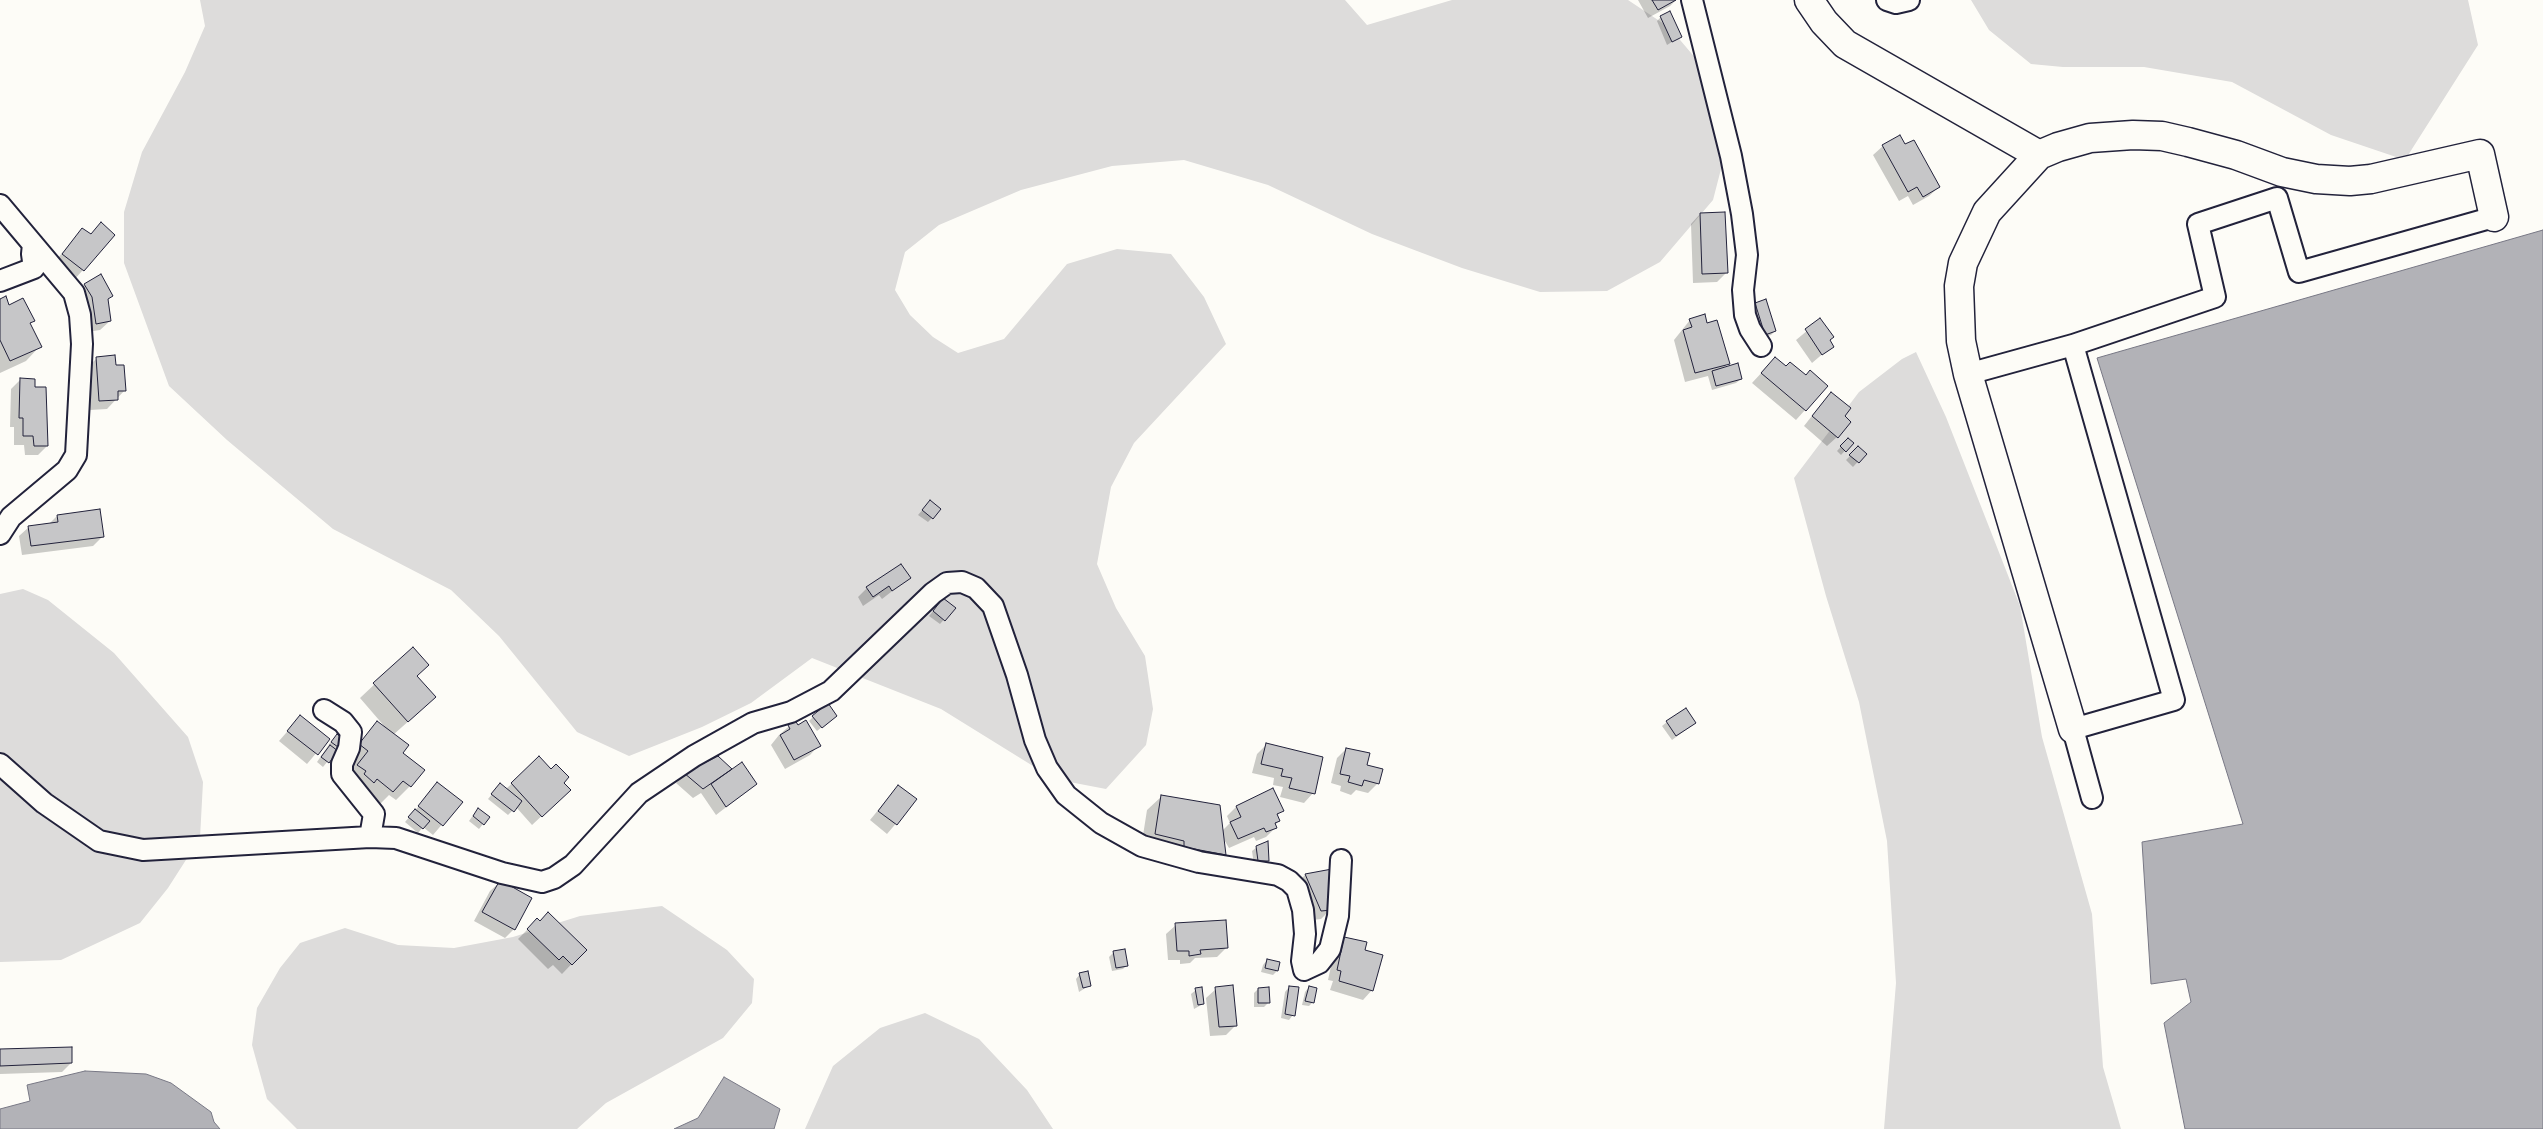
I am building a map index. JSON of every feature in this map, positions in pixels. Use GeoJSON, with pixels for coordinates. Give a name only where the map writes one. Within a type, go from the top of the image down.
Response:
{"type":"FeatureCollection","features":[{"type":"Feature","properties":{"kind":"street"},"geometry":{"type":"LineString","coordinates":[[1692,0],[1731,156],[1742,214],[1747,255],[1743,290],[1745,314],[1750,329],[1761,346]]}},
{"type":"Feature","properties":{"kind":"street"},"geometry":{"type":"LineString","coordinates":[[1809,0],[1824,22],[1845,44],[2040,156]]}},
{"type":"Feature","properties":{"kind":"street"},"geometry":{"type":"LineString","coordinates":[[1887,0],[1896,2],[1909,0]]}},
{"type":"Feature","properties":{"kind":"street"},"geometry":{"type":"LineString","coordinates":[[2092,798],[1968,374],[1961,342],[1959,304],[1963,263],[1988,212],[2040,156],[2058,147],[2090,138],[2133,135],[2162,136],[2236,155],[2282,172],[2316,179],[2350,181],[2371,179],[2480,154],[2494,217],[2299,272],[2276,198],[2282,172]]}},
{"type":"Feature","properties":{"kind":"street"},"geometry":{"type":"LineString","coordinates":[[1968,374],[2073,345],[2215,297],[2198,224],[2276,198]]}},
{"type":"Feature","properties":{"kind":"street"},"geometry":{"type":"LineString","coordinates":[[0,205],[74,292],[80,315],[82,344],[76,455],[67,470],[11,518],[0,534]]}},
{"type":"Feature","properties":{"kind":"street"},"geometry":{"type":"LineString","coordinates":[[0,281],[34,268],[33,244]]}},
{"type":"Feature","properties":{"kind":"street"},"geometry":{"type":"LineString","coordinates":[[2073,345],[2174,700],[2073,729]]}},
{"type":"Feature","properties":{"kind":"street"},"geometry":{"type":"LineString","coordinates":[[0,764],[44,803],[99,841],[143,850],[370,837],[396,838],[502,873],[542,882],[554,878],[573,865],[639,793],[694,756],[753,723],[791,712],[831,691],[933,593],[947,583],[962,582],[976,588],[993,606],[1017,675],[1035,740],[1047,768],[1066,794],[1101,823],[1142,846],[1199,862],[1278,875],[1289,881],[1297,889],[1303,910],[1305,934],[1302,961],[1304,970],[1320,963],[1330,949],[1338,916],[1341,860]]}},
{"type":"Feature","properties":{"kind":"street"},"geometry":{"type":"LineString","coordinates":[[324,710],[343,722],[351,732],[349,748],[342,764],[342,774],[374,814],[370,837]]}},
{"type":"Feature","properties":{"kind":"shaded area"},"geometry":{"type":"Polygon","coordinates":[[[200,0],[1345,0],[1367,25],[1452,0],[1628,0],[1670,28],[1713,79],[1729,138],[1713,200],[1660,262],[1607,291],[1540,292],[1462,268],[1372,234],[1268,185],[1184,160],[1112,166],[1021,190],[939,225],[905,252],[895,290],[910,315],[933,337],[958,353],[1004,339],[1067,264],[1117,249],[1171,254],[1204,297],[1226,344],[1134,443],[1111,487],[1097,564],[1116,608],[1145,656],[1153,709],[1146,745],[1106,789],[1054,779],[941,709],[812,658],[751,703],[702,727],[629,756],[577,732],[499,636],[451,590],[333,529],[227,440],[169,386],[124,263],[124,212],[142,152],[185,72],[205,26],[200,0]]]}},
{"type":"Feature","properties":{"kind":"shaded area"},"geometry":{"type":"Polygon","coordinates":[[[1971,0],[2468,0],[2478,45],[2405,160],[2331,135],[2232,82],[2144,67],[2063,67],[2031,64],[1989,30],[1971,0]]]}},
{"type":"Feature","properties":{"kind":"shaded area"},"geometry":{"type":"Polygon","coordinates":[[[2543,230],[2543,1129],[2185,1129],[2164,1023],[2191,1002],[2186,979],[2151,984],[2142,842],[2243,824],[2097,358],[2543,230]]]}},
{"type":"Feature","properties":{"kind":"shaded area"},"geometry":{"type":"Polygon","coordinates":[[[1916,352],[1946,417],[2020,606],[2042,737],[2092,914],[2103,1067],[2121,1129],[1884,1129],[1896,983],[1887,841],[1859,702],[1826,596],[1794,478],[1859,392],[1902,359],[1916,352]]]}},
{"type":"Feature","properties":{"kind":"shaded area"},"geometry":{"type":"Polygon","coordinates":[[[23,589],[48,600],[114,653],[188,737],[203,782],[200,838],[168,888],[140,923],[61,960],[0,962],[0,594],[23,589]]]}},
{"type":"Feature","properties":{"kind":"shaded area"},"geometry":{"type":"Polygon","coordinates":[[[662,906],[727,950],[754,979],[752,1003],[723,1038],[606,1103],[577,1129],[297,1129],[267,1099],[252,1045],[257,1008],[280,968],[300,943],[345,928],[398,945],[454,948],[513,937],[580,916],[662,906]]]}},
{"type":"Feature","properties":{"kind":"shaded area"},"geometry":{"type":"Polygon","coordinates":[[[925,1013],[979,1039],[1027,1090],[1053,1129],[805,1129],[833,1066],[880,1028],[925,1013]]]}},
{"type":"Feature","properties":{"kind":"shaded area"},"geometry":{"type":"Polygon","coordinates":[[[85,1071],[146,1074],[171,1083],[211,1112],[214,1122],[220,1129],[0,1129],[0,1109],[30,1101],[27,1085],[85,1071]]]}},
{"type":"Feature","properties":{"kind":"shaded area"},"geometry":{"type":"Polygon","coordinates":[[[724,1077],[780,1109],[774,1129],[674,1129],[698,1118],[724,1077]]]}},
{"type":"Feature","properties":{"kind":"building"},"geometry":{"type":"Polygon","coordinates":[[[1652,0],[1676,0],[1658,10],[1652,0]]]}},
{"type":"Feature","properties":{"kind":"building"},"geometry":{"type":"Polygon","coordinates":[[[1670,11],[1682,37],[1672,42],[1660,16],[1670,11]]]}},
{"type":"Feature","properties":{"kind":"building"},"geometry":{"type":"Polygon","coordinates":[[[1900,135],[1905,144],[1914,140],[1940,187],[1923,197],[1917,187],[1908,192],[1882,145],[1900,135]]]}},
{"type":"Feature","properties":{"kind":"building"},"geometry":{"type":"Polygon","coordinates":[[[1725,212],[1728,273],[1702,274],[1700,213],[1725,212]]]}},
{"type":"Feature","properties":{"kind":"building"},"geometry":{"type":"Polygon","coordinates":[[[101,222],[115,235],[84,271],[62,254],[82,228],[91,234],[101,222]]]}},
{"type":"Feature","properties":{"kind":"building"},"geometry":{"type":"Polygon","coordinates":[[[101,274],[113,296],[108,299],[111,321],[96,324],[92,297],[84,284],[101,274]]]}},
{"type":"Feature","properties":{"kind":"building"},"geometry":{"type":"Polygon","coordinates":[[[6,296],[9,305],[23,298],[35,321],[30,323],[42,347],[10,361],[0,340],[0,299],[6,296]]]}},
{"type":"Feature","properties":{"kind":"building"},"geometry":{"type":"Polygon","coordinates":[[[1766,299],[1776,331],[1765,335],[1755,303],[1766,299]]]}},
{"type":"Feature","properties":{"kind":"building"},"geometry":{"type":"Polygon","coordinates":[[[1705,314],[1707,323],[1717,320],[1730,364],[1695,373],[1683,330],[1692,327],[1689,319],[1705,314]]]}},
{"type":"Feature","properties":{"kind":"building"},"geometry":{"type":"Polygon","coordinates":[[[1820,318],[1834,337],[1830,340],[1834,347],[1822,355],[1805,329],[1820,318]]]}},
{"type":"Feature","properties":{"kind":"building"},"geometry":{"type":"Polygon","coordinates":[[[115,355],[116,365],[124,365],[126,391],[118,391],[118,400],[99,401],[96,357],[115,355]]]}},
{"type":"Feature","properties":{"kind":"building"},"geometry":{"type":"Polygon","coordinates":[[[1775,357],[1786,366],[1790,362],[1806,375],[1810,370],[1828,386],[1806,411],[1761,373],[1775,357]]]}},
{"type":"Feature","properties":{"kind":"building"},"geometry":{"type":"Polygon","coordinates":[[[1738,363],[1742,379],[1716,386],[1712,371],[1738,363]]]}},
{"type":"Feature","properties":{"kind":"building"},"geometry":{"type":"Polygon","coordinates":[[[20,378],[35,379],[35,387],[46,387],[48,446],[34,446],[33,436],[23,436],[23,418],[19,418],[20,378]]]}},
{"type":"Feature","properties":{"kind":"building"},"geometry":{"type":"Polygon","coordinates":[[[1831,392],[1851,408],[1845,416],[1851,422],[1838,438],[1812,416],[1831,392]]]}},
{"type":"Feature","properties":{"kind":"building"},"geometry":{"type":"Polygon","coordinates":[[[1848,438],[1854,443],[1846,452],[1840,446],[1848,438]]]}},
{"type":"Feature","properties":{"kind":"building"},"geometry":{"type":"Polygon","coordinates":[[[1858,446],[1867,454],[1859,463],[1849,455],[1858,446]]]}},
{"type":"Feature","properties":{"kind":"building"},"geometry":{"type":"Polygon","coordinates":[[[930,500],[941,509],[933,519],[922,510],[930,500]]]}},
{"type":"Feature","properties":{"kind":"building"},"geometry":{"type":"Polygon","coordinates":[[[100,509],[104,537],[31,546],[28,526],[58,522],[57,515],[100,509]]]}},
{"type":"Feature","properties":{"kind":"building"},"geometry":{"type":"Polygon","coordinates":[[[901,564],[911,578],[892,591],[889,586],[873,597],[866,587],[901,564]]]}},
{"type":"Feature","properties":{"kind":"building"},"geometry":{"type":"Polygon","coordinates":[[[943,598],[956,608],[945,621],[933,611],[943,598]]]}},
{"type":"Feature","properties":{"kind":"building"},"geometry":{"type":"Polygon","coordinates":[[[413,647],[429,665],[417,676],[436,697],[408,722],[373,683],[413,647]]]}},
{"type":"Feature","properties":{"kind":"building"},"geometry":{"type":"Polygon","coordinates":[[[828,703],[837,716],[822,728],[812,716],[828,703]]]}},
{"type":"Feature","properties":{"kind":"building"},"geometry":{"type":"Polygon","coordinates":[[[1686,708],[1696,723],[1676,736],[1666,721],[1686,708]]]}},
{"type":"Feature","properties":{"kind":"building"},"geometry":{"type":"Polygon","coordinates":[[[300,715],[330,739],[318,755],[287,731],[300,715]]]}},
{"type":"Feature","properties":{"kind":"building"},"geometry":{"type":"Polygon","coordinates":[[[795,720],[798,725],[806,720],[821,746],[794,760],[780,735],[790,729],[788,725],[795,720]]]}},
{"type":"Feature","properties":{"kind":"building"},"geometry":{"type":"Polygon","coordinates":[[[377,721],[409,745],[403,753],[425,770],[411,787],[403,781],[393,792],[377,779],[374,783],[364,774],[366,771],[357,765],[368,751],[359,744],[377,721]]]}},
{"type":"Feature","properties":{"kind":"building"},"geometry":{"type":"Polygon","coordinates":[[[337,734],[344,740],[338,747],[331,742],[337,734]]]}},
{"type":"Feature","properties":{"kind":"building"},"geometry":{"type":"Polygon","coordinates":[[[1266,743],[1323,757],[1315,794],[1289,788],[1292,778],[1281,776],[1283,769],[1261,764],[1266,743]]]}},
{"type":"Feature","properties":{"kind":"building"},"geometry":{"type":"Polygon","coordinates":[[[330,745],[338,751],[329,763],[321,757],[330,745]]]}},
{"type":"Feature","properties":{"kind":"building"},"geometry":{"type":"Polygon","coordinates":[[[1346,748],[1370,753],[1367,765],[1383,769],[1379,784],[1364,780],[1362,786],[1348,782],[1350,776],[1340,774],[1346,748]]]}},
{"type":"Feature","properties":{"kind":"building"},"geometry":{"type":"Polygon","coordinates":[[[539,756],[551,769],[556,764],[569,777],[564,783],[571,790],[542,817],[511,783],[539,756]]]}},
{"type":"Feature","properties":{"kind":"building"},"geometry":{"type":"Polygon","coordinates":[[[718,756],[732,769],[703,789],[684,773],[718,756]]]}},
{"type":"Feature","properties":{"kind":"building"},"geometry":{"type":"Polygon","coordinates":[[[742,762],[757,784],[726,807],[711,784],[742,762]]]}},
{"type":"Feature","properties":{"kind":"building"},"geometry":{"type":"Polygon","coordinates":[[[437,782],[463,802],[443,826],[418,806],[437,782]]]}},
{"type":"Feature","properties":{"kind":"building"},"geometry":{"type":"Polygon","coordinates":[[[500,783],[522,801],[514,812],[491,794],[500,783]]]}},
{"type":"Feature","properties":{"kind":"building"},"geometry":{"type":"Polygon","coordinates":[[[898,785],[917,799],[897,825],[878,811],[898,785]]]}},
{"type":"Feature","properties":{"kind":"building"},"geometry":{"type":"Polygon","coordinates":[[[1273,788],[1284,811],[1277,814],[1280,821],[1275,823],[1277,828],[1266,832],[1264,828],[1238,839],[1230,822],[1241,817],[1236,806],[1273,788]]]}},
{"type":"Feature","properties":{"kind":"building"},"geometry":{"type":"Polygon","coordinates":[[[1161,795],[1220,805],[1226,855],[1184,847],[1184,841],[1155,834],[1161,795]]]}},
{"type":"Feature","properties":{"kind":"building"},"geometry":{"type":"Polygon","coordinates":[[[478,808],[490,817],[484,825],[473,816],[478,808]]]}},
{"type":"Feature","properties":{"kind":"building"},"geometry":{"type":"Polygon","coordinates":[[[415,809],[430,821],[423,829],[408,817],[415,809]]]}},
{"type":"Feature","properties":{"kind":"building"},"geometry":{"type":"Polygon","coordinates":[[[1268,841],[1269,861],[1258,861],[1256,846],[1268,841]]]}},
{"type":"Feature","properties":{"kind":"building"},"geometry":{"type":"Polygon","coordinates":[[[1332,869],[1332,910],[1321,911],[1305,874],[1332,869]]]}},
{"type":"Feature","properties":{"kind":"building"},"geometry":{"type":"Polygon","coordinates":[[[500,880],[532,898],[515,930],[482,912],[500,880]]]}},
{"type":"Feature","properties":{"kind":"building"},"geometry":{"type":"Polygon","coordinates":[[[548,912],[587,950],[572,965],[563,956],[559,960],[527,929],[537,918],[540,921],[548,912]]]}},
{"type":"Feature","properties":{"kind":"building"},"geometry":{"type":"Polygon","coordinates":[[[1226,920],[1228,948],[1200,950],[1201,954],[1189,956],[1189,951],[1177,951],[1175,923],[1226,920]]]}},
{"type":"Feature","properties":{"kind":"building"},"geometry":{"type":"Polygon","coordinates":[[[1344,937],[1367,942],[1365,950],[1383,955],[1373,991],[1339,981],[1341,971],[1337,970],[1344,937]]]}},
{"type":"Feature","properties":{"kind":"building"},"geometry":{"type":"Polygon","coordinates":[[[1125,949],[1128,966],[1116,968],[1113,951],[1125,949]]]}},
{"type":"Feature","properties":{"kind":"building"},"geometry":{"type":"Polygon","coordinates":[[[1267,959],[1280,962],[1278,971],[1265,968],[1267,959]]]}},
{"type":"Feature","properties":{"kind":"building"},"geometry":{"type":"Polygon","coordinates":[[[1088,971],[1091,986],[1083,988],[1079,973],[1088,971]]]}},
{"type":"Feature","properties":{"kind":"building"},"geometry":{"type":"Polygon","coordinates":[[[1233,985],[1237,1026],[1219,1027],[1215,987],[1233,985]]]}},
{"type":"Feature","properties":{"kind":"building"},"geometry":{"type":"Polygon","coordinates":[[[1289,986],[1299,987],[1295,1016],[1285,1014],[1289,986]]]}},
{"type":"Feature","properties":{"kind":"building"},"geometry":{"type":"Polygon","coordinates":[[[1309,986],[1317,988],[1314,1003],[1305,1001],[1309,986]]]}},
{"type":"Feature","properties":{"kind":"building"},"geometry":{"type":"Polygon","coordinates":[[[1202,987],[1204,1004],[1198,1005],[1195,988],[1202,987]]]}},
{"type":"Feature","properties":{"kind":"building"},"geometry":{"type":"Polygon","coordinates":[[[1269,987],[1270,1003],[1258,1003],[1258,988],[1269,987]]]}},
{"type":"Feature","properties":{"kind":"building"},"geometry":{"type":"Polygon","coordinates":[[[72,1047],[72,1063],[0,1066],[0,1049],[72,1047]]]}}]}
